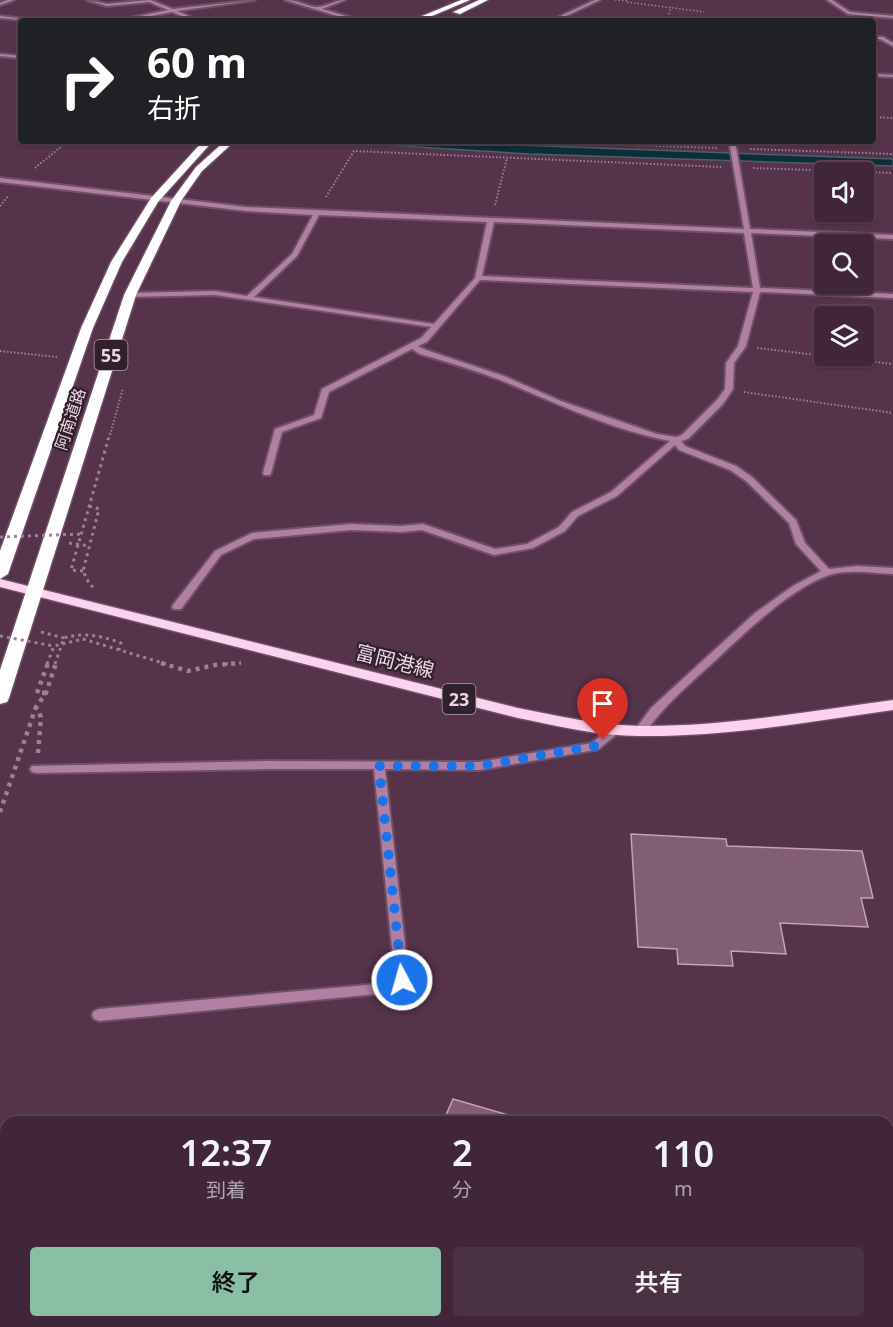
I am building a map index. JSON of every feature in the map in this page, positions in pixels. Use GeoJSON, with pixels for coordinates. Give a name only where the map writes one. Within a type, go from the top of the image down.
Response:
{"type":"FeatureCollection","features":[{"type":"Feature","properties":{"kind":"highway"},"geometry":{"type":"LineString","coordinates":[[422,18],[467,0]]}},
{"type":"Feature","properties":{"kind":"highway"},"geometry":{"type":"LineString","coordinates":[[442,18],[485,0]]}},
{"type":"Feature","properties":{"kind":"highway","name":"阿南道路"},"geometry":{"type":"LineString","coordinates":[[0,574],[97,301],[123,246],[154,198],[180,167],[205,144]]}},
{"type":"Feature","properties":{"kind":"highway","name":"阿南道路"},"geometry":{"type":"LineString","coordinates":[[0,698],[130,295],[176,201],[199,169],[227,144]]}},
{"type":"Feature","properties":{"kind":"main road","name":"富岡港線"},"geometry":{"type":"LineString","coordinates":[[0,584],[518,713],[584,726],[640,731],[718,728],[893,705]]}},
{"type":"Feature","properties":{"kind":"street"},"geometry":{"type":"LineString","coordinates":[[0,4],[12,0]]}},
{"type":"Feature","properties":{"kind":"street"},"geometry":{"type":"LineString","coordinates":[[89,0],[107,4],[148,0],[189,18]]}},
{"type":"Feature","properties":{"kind":"street"},"geometry":{"type":"LineString","coordinates":[[136,18],[253,0]]}},
{"type":"Feature","properties":{"kind":"street"},"geometry":{"type":"LineString","coordinates":[[287,0],[348,18]]}},
{"type":"Feature","properties":{"kind":"street"},"geometry":{"type":"LineString","coordinates":[[317,9],[343,0]]}},
{"type":"Feature","properties":{"kind":"street"},"geometry":{"type":"LineString","coordinates":[[559,18],[598,0]]}},
{"type":"Feature","properties":{"kind":"street"},"geometry":{"type":"LineString","coordinates":[[830,0],[849,14],[893,16]]}},
{"type":"Feature","properties":{"kind":"street"},"geometry":{"type":"LineString","coordinates":[[0,17],[18,19]]}},
{"type":"Feature","properties":{"kind":"street"},"geometry":{"type":"LineString","coordinates":[[340,18],[344,17]]}},
{"type":"Feature","properties":{"kind":"street"},"geometry":{"type":"LineString","coordinates":[[876,38],[881,38],[893,45]]}},
{"type":"Feature","properties":{"kind":"street"},"geometry":{"type":"LineString","coordinates":[[0,55],[18,57]]}},
{"type":"Feature","properties":{"kind":"street"},"geometry":{"type":"LineString","coordinates":[[876,75],[893,76]]}},
{"type":"Feature","properties":{"kind":"street"},"geometry":{"type":"LineString","coordinates":[[177,607],[218,553],[252,536],[351,527],[401,530],[423,527],[494,552],[530,546],[562,529],[574,514],[614,494],[675,440],[685,437],[729,390],[730,363],[742,346],[757,290],[733,146]]}},
{"type":"Feature","properties":{"kind":"street"},"geometry":{"type":"LineString","coordinates":[[0,180],[176,201],[317,213],[893,237]]}},
{"type":"Feature","properties":{"kind":"street"},"geometry":{"type":"LineString","coordinates":[[250,297],[295,255],[317,213]]}},
{"type":"Feature","properties":{"kind":"street"},"geometry":{"type":"LineString","coordinates":[[267,473],[278,431],[318,416],[325,391],[424,340],[436,327],[478,278],[491,220]]}},
{"type":"Feature","properties":{"kind":"street"},"geometry":{"type":"LineString","coordinates":[[478,278],[893,296]]}},
{"type":"Feature","properties":{"kind":"street"},"geometry":{"type":"LineString","coordinates":[[130,295],[214,293],[436,327]]}},
{"type":"Feature","properties":{"kind":"street"},"geometry":{"type":"LineString","coordinates":[[412,346],[423,352],[501,378],[558,403],[655,436],[675,440],[682,448],[733,468],[749,479],[793,522],[801,544],[827,572]]}},
{"type":"Feature","properties":{"kind":"street"},"geometry":{"type":"LineString","coordinates":[[640,731],[655,710],[759,615],[796,588],[827,572],[857,569],[893,571]]}},
{"type":"Feature","properties":{"kind":"street"},"geometry":{"type":"LineString","coordinates":[[36,769],[267,765],[479,766],[595,746],[615,729]]}},
{"type":"Feature","properties":{"kind":"street"},"geometry":{"type":"LineString","coordinates":[[99,1015],[392,987],[402,980],[379,766]]}},
{"type":"Feature","properties":{"kind":"path"},"geometry":{"type":"LineString","coordinates":[[615,0],[704,12]]}},
{"type":"Feature","properties":{"kind":"path"},"geometry":{"type":"LineString","coordinates":[[627,2],[631,0]]}},
{"type":"Feature","properties":{"kind":"path"},"geometry":{"type":"LineString","coordinates":[[668,18],[671,7]]}},
{"type":"Feature","properties":{"kind":"path"},"geometry":{"type":"LineString","coordinates":[[876,117],[893,118]]}},
{"type":"Feature","properties":{"kind":"path"},"geometry":{"type":"LineString","coordinates":[[646,144],[893,154]]}},
{"type":"Feature","properties":{"kind":"path"},"geometry":{"type":"LineString","coordinates":[[317,213],[354,151],[893,173]]}},
{"type":"Feature","properties":{"kind":"path"},"geometry":{"type":"LineString","coordinates":[[491,220],[507,158]]}},
{"type":"Feature","properties":{"kind":"path"},"geometry":{"type":"LineString","coordinates":[[742,346],[893,364]]}},
{"type":"Feature","properties":{"kind":"path"},"geometry":{"type":"LineString","coordinates":[[0,351],[76,358]]}},
{"type":"Feature","properties":{"kind":"path"},"geometry":{"type":"LineString","coordinates":[[82,571],[71,570],[126,378]]}},
{"type":"Feature","properties":{"kind":"path"},"geometry":{"type":"LineString","coordinates":[[729,390],[893,412]]}},
{"type":"Feature","properties":{"kind":"path"},"geometry":{"type":"LineString","coordinates":[[89,506],[99,509],[89,546]]}},
{"type":"Feature","properties":{"kind":"path"},"geometry":{"type":"LineString","coordinates":[[0,537],[81,534]]}},
{"type":"Feature","properties":{"kind":"path"},"geometry":{"type":"LineString","coordinates":[[36,769],[41,717],[36,707],[46,693],[64,638],[75,633],[114,640],[121,644],[119,650]]}},
{"type":"Feature","properties":{"kind":"path"},"geometry":{"type":"LineString","coordinates":[[0,636],[54,646],[83,639],[106,645]]}},
{"type":"Feature","properties":{"kind":"path"},"geometry":{"type":"LineString","coordinates":[[46,693],[37,693],[54,646]]}},
{"type":"Feature","properties":{"kind":"water"},"geometry":{"type":"Polygon","coordinates":[[[368,144],[489,144],[893,159],[893,166],[874,165],[874,162],[814,163],[529,154],[368,144]]]}},
{"type":"Feature","properties":{"kind":"building"},"geometry":{"type":"Polygon","coordinates":[[[631,834],[726,839],[727,846],[862,851],[873,898],[861,898],[868,927],[780,923],[786,954],[731,951],[733,966],[678,964],[677,949],[638,947],[631,834]]]}},
{"type":"Feature","properties":{"kind":"building"},"geometry":{"type":"Polygon","coordinates":[[[453,1099],[512,1116],[446,1116],[453,1099]]]}},
{"type":"Feature","properties":{"kind":"route"},"geometry":{"type":"LineString","coordinates":[[402,980],[379,766],[479,766],[595,746],[603,740]]}}]}
